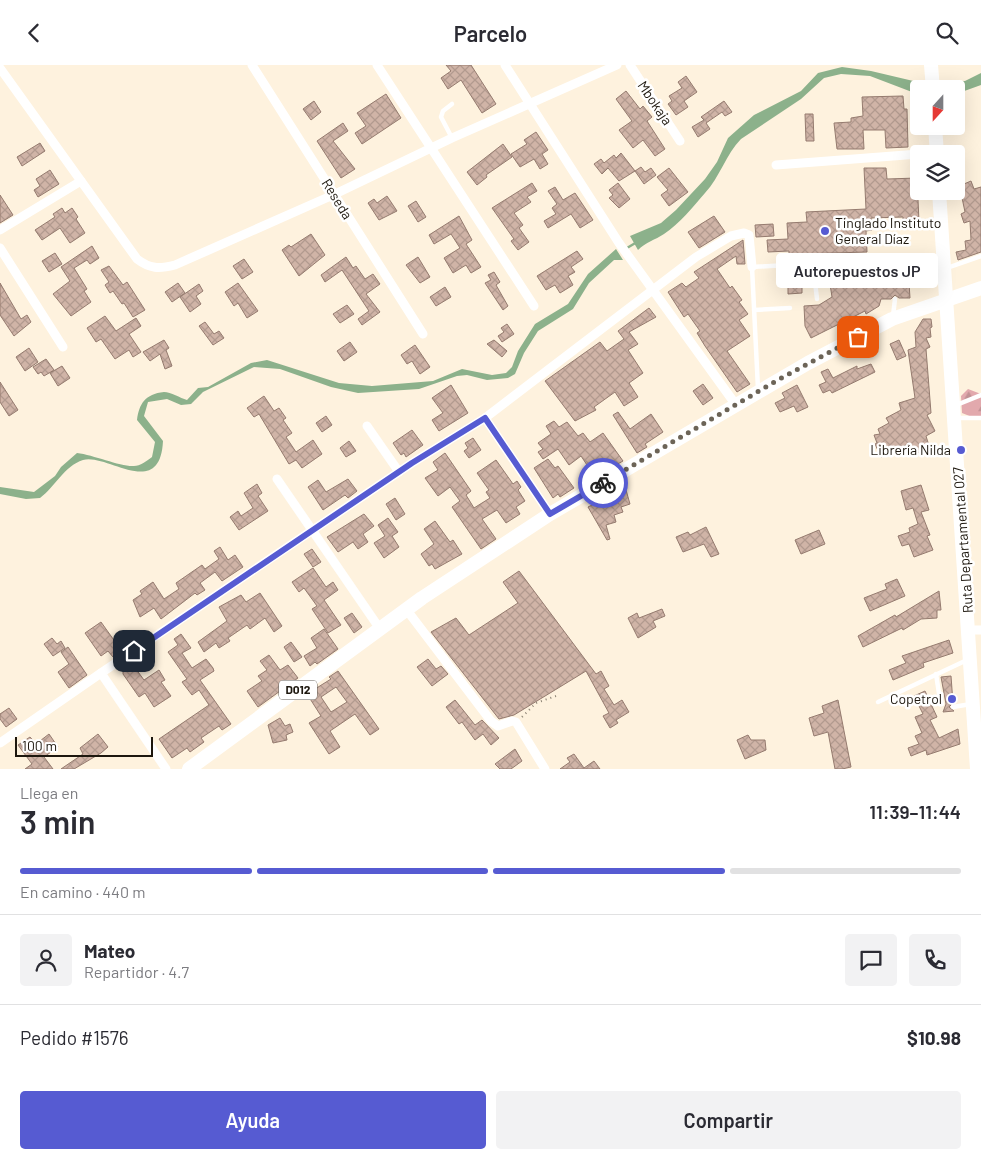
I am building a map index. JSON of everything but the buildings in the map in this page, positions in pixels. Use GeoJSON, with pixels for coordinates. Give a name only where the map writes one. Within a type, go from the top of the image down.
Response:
{"type":"FeatureCollection","features":[{"type":"Feature","properties":{"kind":"main road"},"geometry":{"type":"LineString","coordinates":[[931,65],[932,80]]}},
{"type":"Feature","properties":{"kind":"main road","name":"Ruta Departamental 027"},"geometry":{"type":"LineString","coordinates":[[940,200],[954,412],[975,630],[971,658],[977,769]]}},
{"type":"Feature","properties":{"kind":"main road","name":"D012"},"geometry":{"type":"LineString","coordinates":[[189,769],[406,609],[550,514],[808,363],[892,319],[981,288]]}},
{"type":"Feature","properties":{"kind":"street","name":"Reseda"},"geometry":{"type":"LineString","coordinates":[[252,65],[423,334]]}},
{"type":"Feature","properties":{"kind":"street"},"geometry":{"type":"LineString","coordinates":[[377,65],[534,306]]}},
{"type":"Feature","properties":{"kind":"street"},"geometry":{"type":"LineString","coordinates":[[505,65],[619,243],[736,405]]}},
{"type":"Feature","properties":{"kind":"street"},"geometry":{"type":"LineString","coordinates":[[0,67],[137,259],[146,266],[158,269],[175,265],[334,194],[432,147],[617,65]]}},
{"type":"Feature","properties":{"kind":"street","name":"Mbokaja"},"geometry":{"type":"LineString","coordinates":[[630,65],[680,141]]}},
{"type":"Feature","properties":{"kind":"street"},"geometry":{"type":"LineString","coordinates":[[776,165],[910,155]]}},
{"type":"Feature","properties":{"kind":"street"},"geometry":{"type":"LineString","coordinates":[[0,230],[81,181]]}},
{"type":"Feature","properties":{"kind":"street"},"geometry":{"type":"LineString","coordinates":[[0,743],[400,472],[485,418],[651,289],[696,257],[738,235],[747,233],[751,238],[752,267]]}},
{"type":"Feature","properties":{"kind":"street"},"geometry":{"type":"LineString","coordinates":[[0,248],[63,347]]}},
{"type":"Feature","properties":{"kind":"street"},"geometry":{"type":"LineString","coordinates":[[485,418],[550,514]]}},
{"type":"Feature","properties":{"kind":"street"},"geometry":{"type":"LineString","coordinates":[[367,425],[400,472]]}},
{"type":"Feature","properties":{"kind":"street"},"geometry":{"type":"LineString","coordinates":[[277,479],[380,629]]}},
{"type":"Feature","properties":{"kind":"street"},"geometry":{"type":"LineString","coordinates":[[406,609],[491,721],[498,726],[512,721],[516,723],[545,769]]}},
{"type":"Feature","properties":{"kind":"street"},"geometry":{"type":"LineString","coordinates":[[101,673],[166,769]]}},
{"type":"Feature","properties":{"kind":"lane"},"geometry":{"type":"LineString","coordinates":[[452,104],[443,111],[441,117],[452,138]]}},
{"type":"Feature","properties":{"kind":"lane"},"geometry":{"type":"LineString","coordinates":[[876,227],[941,225]]}},
{"type":"Feature","properties":{"kind":"lane"},"geometry":{"type":"LineString","coordinates":[[831,274],[944,262],[981,256]]}},
{"type":"Feature","properties":{"kind":"lane"},"geometry":{"type":"LineString","coordinates":[[758,393],[752,267],[944,262]]}},
{"type":"Feature","properties":{"kind":"lane"},"geometry":{"type":"LineString","coordinates":[[813,264],[816,299]]}},
{"type":"Feature","properties":{"kind":"lane"},"geometry":{"type":"LineString","coordinates":[[909,279],[926,264]]}},
{"type":"Feature","properties":{"kind":"lane"},"geometry":{"type":"LineString","coordinates":[[892,319],[895,299]]}},
{"type":"Feature","properties":{"kind":"lane"},"geometry":{"type":"LineString","coordinates":[[754,309],[790,308]]}},
{"type":"Feature","properties":{"kind":"lane"},"geometry":{"type":"LineString","coordinates":[[954,412],[981,395]]}},
{"type":"Feature","properties":{"kind":"lane"},"geometry":{"type":"LineString","coordinates":[[954,412],[981,418]]}},
{"type":"Feature","properties":{"kind":"lane"},"geometry":{"type":"LineString","coordinates":[[878,701],[971,658]]}},
{"type":"Feature","properties":{"kind":"lane"},"geometry":{"type":"LineString","coordinates":[[936,674],[942,704]]}},
{"type":"Feature","properties":{"kind":"lane"},"geometry":{"type":"LineString","coordinates":[[953,707],[973,703]]}},
{"type":"Feature","properties":{"kind":"path"},"geometry":{"type":"LineString","coordinates":[[516,723],[536,703],[556,696]]}},
{"type":"Feature","properties":{"kind":"green space"},"geometry":{"type":"Polygon","coordinates":[[[968,389],[981,394],[981,416],[972,417],[962,413],[961,396],[968,389]]]}},
{"type":"Feature","properties":{"kind":"shaded area"},"geometry":{"type":"Polygon","coordinates":[[[842,67],[871,71],[910,80],[910,91],[870,76],[841,74],[824,78],[801,99],[741,139],[710,187],[686,215],[664,234],[638,250],[630,236],[661,223],[676,210],[705,179],[717,162],[728,138],[754,115],[801,91],[818,73],[842,67]]]}},
{"type":"Feature","properties":{"kind":"shaded area"},"geometry":{"type":"Polygon","coordinates":[[[981,73],[981,85],[965,91],[965,81],[981,73]]]}},
{"type":"Feature","properties":{"kind":"shaded area"},"geometry":{"type":"Polygon","coordinates":[[[616,249],[623,260],[614,260],[589,283],[573,309],[538,331],[524,353],[515,374],[508,378],[487,380],[467,375],[457,376],[419,389],[358,393],[331,387],[280,369],[254,367],[203,392],[191,404],[181,405],[167,399],[148,402],[144,416],[163,441],[160,459],[153,468],[143,472],[93,460],[83,460],[70,467],[40,498],[26,499],[0,494],[0,487],[34,492],[55,476],[61,467],[77,453],[129,466],[143,463],[152,457],[155,442],[137,420],[139,409],[144,401],[152,395],[164,392],[187,400],[198,388],[208,387],[251,363],[267,360],[339,383],[372,386],[433,381],[462,369],[492,375],[506,373],[512,367],[518,351],[535,324],[568,304],[588,274],[616,249]]]}},
{"type":"Feature","properties":{"kind":"waterway"},"geometry":{"type":"LineString","coordinates":[[627,248],[637,242]]}},
{"type":"Feature","properties":{"kind":"way so far"},"geometry":{"type":"LineString","coordinates":[[603,483],[776,381],[858,337]]}},
{"type":"Feature","properties":{"kind":"place","name":"Tinglado Instituto General Díaz"},"geometry":{"type":"Point","coordinates":[825,231]}},
{"type":"Feature","properties":{"kind":"place","name":"Autorepuestos JP"},"geometry":{"type":"Point","coordinates":[858,337]}},
{"type":"Feature","properties":{"kind":"place","name":"Librería Nilda"},"geometry":{"type":"Point","coordinates":[961,450]}},
{"type":"Feature","properties":{"kind":"place","name":"Copetrol"},"geometry":{"type":"Point","coordinates":[952,699]}},
{"type":"Feature","properties":{"kind":"route"},"geometry":{"type":"LineString","coordinates":[[134,651],[412,463],[485,418],[550,514],[603,483]]}}]}
